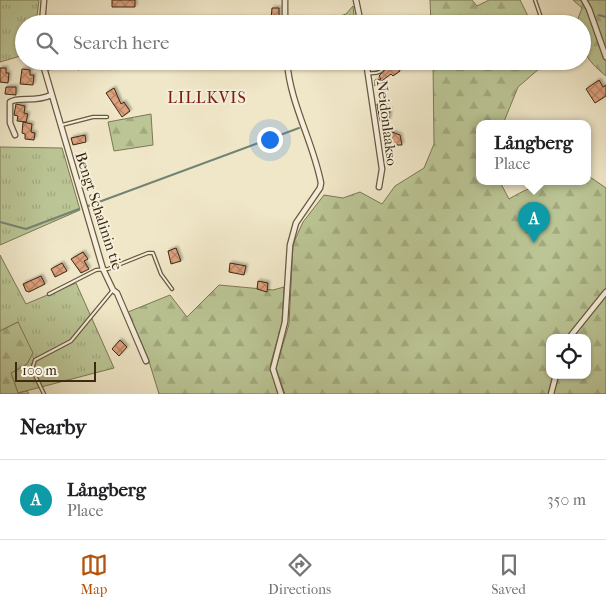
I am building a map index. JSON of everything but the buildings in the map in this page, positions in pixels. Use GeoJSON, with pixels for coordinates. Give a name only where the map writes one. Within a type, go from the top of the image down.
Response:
{"type":"FeatureCollection","features":[{"type":"Feature","properties":{"kind":"street"},"geometry":{"type":"LineString","coordinates":[[43,15],[44,0]]}},
{"type":"Feature","properties":{"kind":"street"},"geometry":{"type":"LineString","coordinates":[[285,0],[285,15]]}},
{"type":"Feature","properties":{"kind":"street"},"geometry":{"type":"LineString","coordinates":[[356,0],[358,15]]}},
{"type":"Feature","properties":{"kind":"street"},"geometry":{"type":"LineString","coordinates":[[584,0],[606,57]]}},
{"type":"Feature","properties":{"kind":"street","name":"Bengt Schalinin tie"},"geometry":{"type":"LineString","coordinates":[[44,70],[103,269],[113,290],[117,293],[146,361]]}},
{"type":"Feature","properties":{"kind":"street"},"geometry":{"type":"LineString","coordinates":[[281,394],[273,368],[285,322],[290,245],[296,223],[320,188],[321,183],[289,85],[288,70]]}},
{"type":"Feature","properties":{"kind":"street","name":"Neidonlaakso"},"geometry":{"type":"LineString","coordinates":[[368,70],[382,169],[380,187]]}},
{"type":"Feature","properties":{"kind":"street"},"geometry":{"type":"LineString","coordinates":[[14,135],[10,123],[10,102],[18,99],[39,100],[51,95]]}},
{"type":"Feature","properties":{"kind":"street"},"geometry":{"type":"LineString","coordinates":[[572,334],[606,292]]}},
{"type":"Feature","properties":{"kind":"street"},"geometry":{"type":"LineString","coordinates":[[550,394],[555,379]]}},
{"type":"Feature","properties":{"kind":"lane"},"geometry":{"type":"LineString","coordinates":[[535,0],[540,15]]}},
{"type":"Feature","properties":{"kind":"lane"},"geometry":{"type":"LineString","coordinates":[[368,73],[383,70]]}},
{"type":"Feature","properties":{"kind":"lane"},"geometry":{"type":"LineString","coordinates":[[59,125],[93,117],[107,116]]}},
{"type":"Feature","properties":{"kind":"lane"},"geometry":{"type":"LineString","coordinates":[[49,294],[96,270],[152,253],[172,289]]}},
{"type":"Feature","properties":{"kind":"lane"},"geometry":{"type":"LineString","coordinates":[[44,394],[32,369],[35,360],[71,341],[113,290]]}},
{"type":"Feature","properties":{"kind":"green space"},"geometry":{"type":"Polygon","coordinates":[[[0,0],[39,0],[37,15],[15,15],[15,58],[0,62],[0,0]]]}},
{"type":"Feature","properties":{"kind":"green space"},"geometry":{"type":"Polygon","coordinates":[[[430,0],[472,0],[477,6],[489,0],[520,0],[528,15],[431,15],[430,0]]]}},
{"type":"Feature","properties":{"kind":"green space"},"geometry":{"type":"Polygon","coordinates":[[[573,0],[606,0],[606,76],[591,62],[591,15],[579,15],[582,8],[573,0]]]}},
{"type":"Feature","properties":{"kind":"green space"},"geometry":{"type":"Polygon","coordinates":[[[353,6],[354,15],[343,15],[353,6]]]}},
{"type":"Feature","properties":{"kind":"green space"},"geometry":{"type":"Polygon","coordinates":[[[433,70],[538,70],[518,87],[505,120],[476,120],[476,185],[502,185],[509,199],[529,189],[542,185],[591,185],[591,178],[606,188],[606,394],[285,394],[276,368],[289,324],[293,244],[303,222],[324,195],[343,198],[360,192],[382,204],[395,186],[424,168],[434,144],[433,70]]]}},
{"type":"Feature","properties":{"kind":"green space"},"geometry":{"type":"Polygon","coordinates":[[[151,114],[153,145],[114,151],[108,122],[151,114]]]}},
{"type":"Feature","properties":{"kind":"green space"},"geometry":{"type":"Polygon","coordinates":[[[0,147],[62,148],[80,210],[0,245],[0,147]]]}},
{"type":"Feature","properties":{"kind":"green space"},"geometry":{"type":"Polygon","coordinates":[[[0,255],[26,304],[76,283],[114,368],[18,393],[11,373],[27,364],[18,322],[0,331],[0,255]]]}},
{"type":"Feature","properties":{"kind":"green space"},"geometry":{"type":"Polygon","coordinates":[[[219,285],[273,290],[284,287],[282,323],[270,366],[278,394],[159,394],[148,358],[128,312],[170,295],[187,317],[219,285]]]}},
{"type":"Feature","properties":{"kind":"green space"},"geometry":{"type":"Polygon","coordinates":[[[18,322],[33,353],[27,364],[11,373],[18,393],[27,391],[29,394],[0,394],[0,331],[18,322]]]}},
{"type":"Feature","properties":{"kind":"waterway"},"geometry":{"type":"LineString","coordinates":[[599,15],[606,17]]}},
{"type":"Feature","properties":{"kind":"waterway"},"geometry":{"type":"LineString","coordinates":[[88,206],[299,128]]}},
{"type":"Feature","properties":{"kind":"waterway"},"geometry":{"type":"LineString","coordinates":[[0,222],[26,229],[79,209]]}},
{"type":"Feature","properties":{"kind":"place","name":"Långberg"},"geometry":{"type":"Point","coordinates":[534,243]}},
{"type":"Feature","properties":{"kind":"district","name":"LILLKVIS"},"geometry":{"type":"Point","coordinates":[207,97]}}]}
